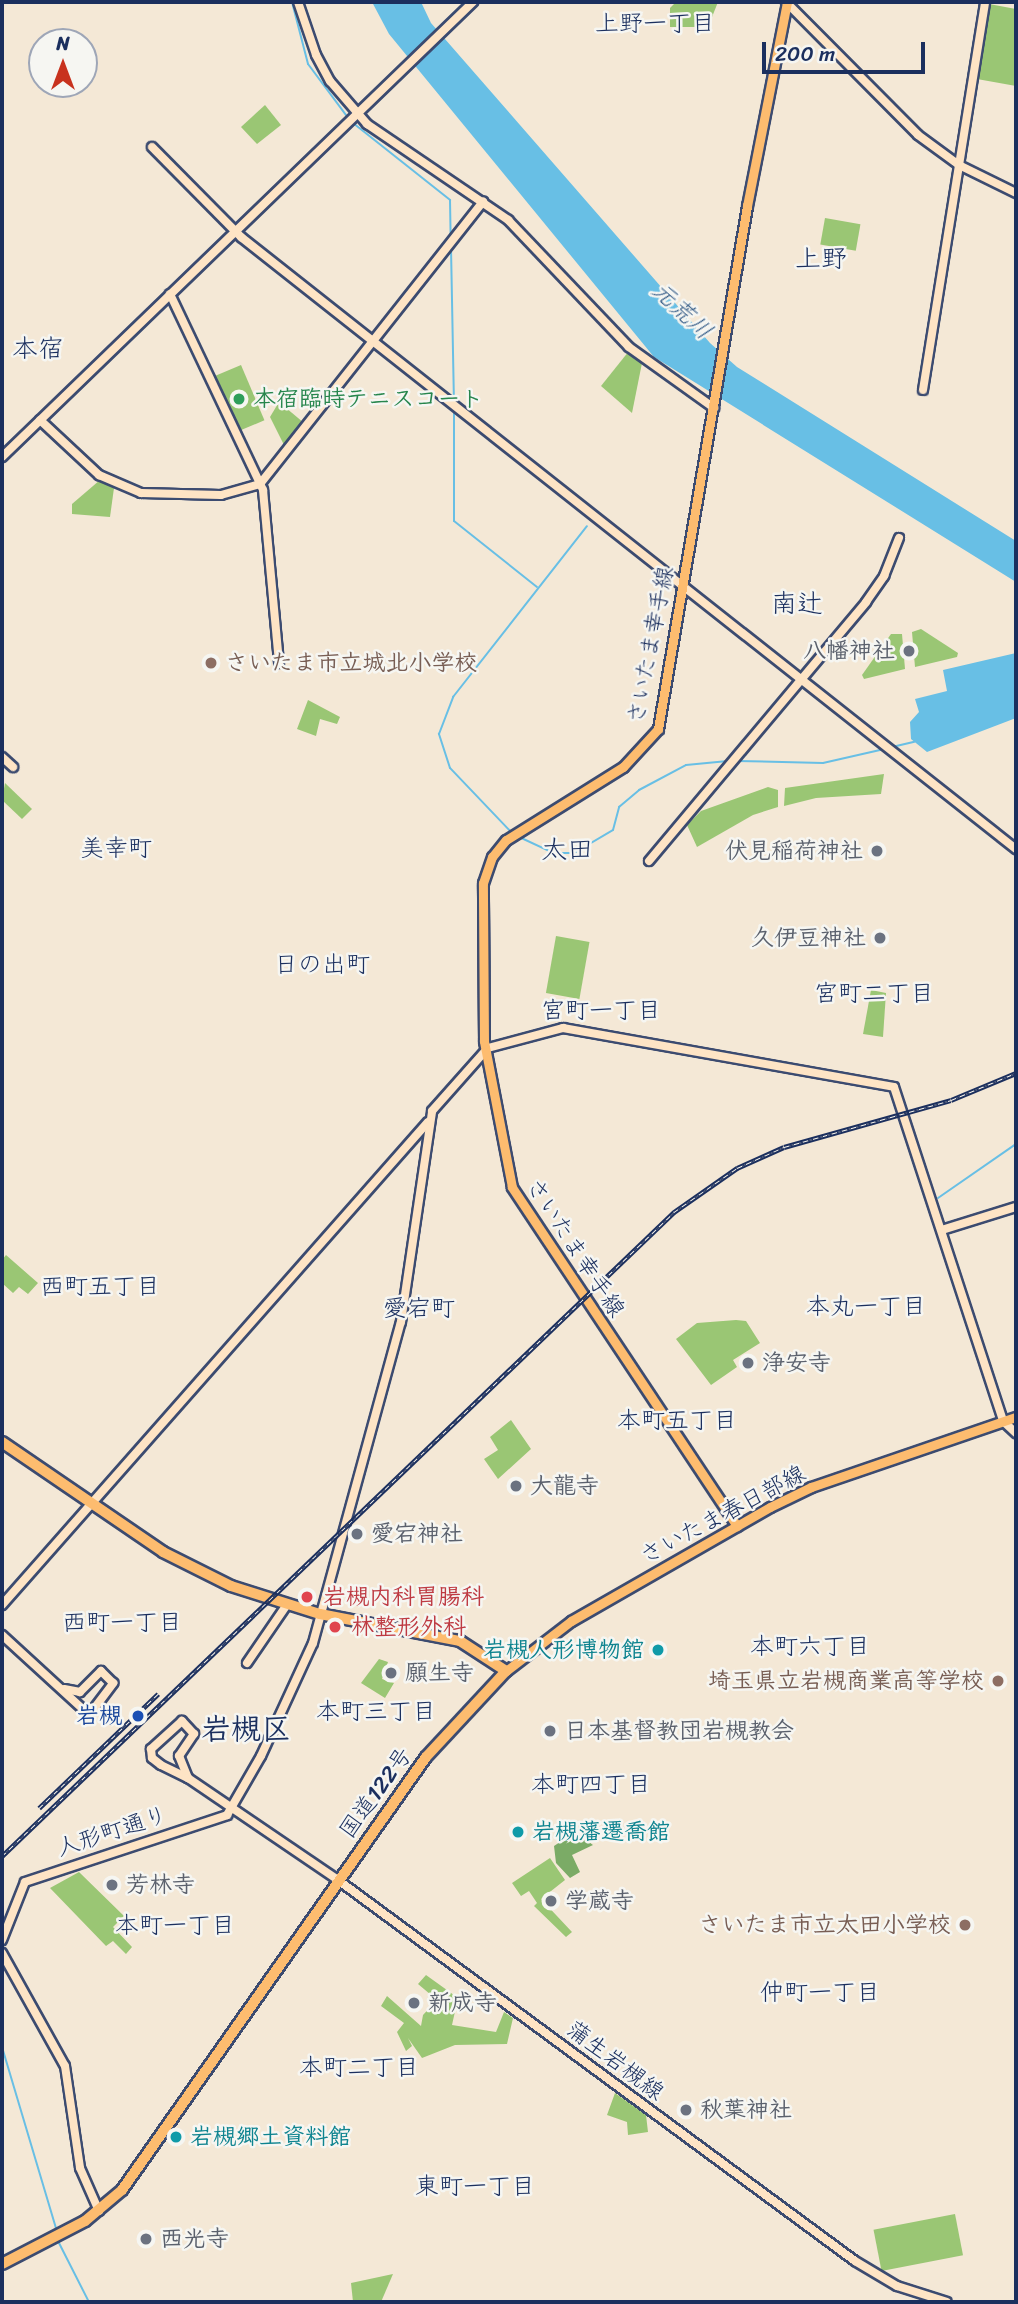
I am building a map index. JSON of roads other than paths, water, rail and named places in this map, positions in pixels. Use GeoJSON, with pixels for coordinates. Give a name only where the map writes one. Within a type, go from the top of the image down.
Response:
{"type":"FeatureCollection","features":[{"type":"Feature","properties":{"kind":"highway"},"geometry":{"type":"LineString","coordinates":[[2,1442],[169,1555],[231,1586],[286,1606],[460,1642],[481,1651],[506,1671]]}},
{"type":"Feature","properties":{"kind":"highway","name":"国道122号"},"geometry":{"type":"LineString","coordinates":[[2,2264],[99,2211],[144,2161],[338,1880],[444,1733],[506,1671]]}},
{"type":"Feature","properties":{"kind":"main road","name":"さいたま幸手線"},"geometry":{"type":"LineString","coordinates":[[737,1526],[518,1200],[503,1160],[485,1051],[483,892],[488,865],[514,833],[623,767],[654,736],[787,2]]}},
{"type":"Feature","properties":{"kind":"main road","name":"さいたま春日部線"},"geometry":{"type":"LineString","coordinates":[[506,1671],[571,1621],[811,1486],[1016,1417]]}},
{"type":"Feature","properties":{"kind":"street"},"geometry":{"type":"LineString","coordinates":[[298,2],[316,55],[357,114],[402,151],[483,202],[519,230],[629,347],[715,406]]}},
{"type":"Feature","properties":{"kind":"street"},"geometry":{"type":"LineString","coordinates":[[2,457],[473,2]]}},
{"type":"Feature","properties":{"kind":"street"},"geometry":{"type":"LineString","coordinates":[[787,2],[908,127],[959,165],[1016,193]]}},
{"type":"Feature","properties":{"kind":"street"},"geometry":{"type":"LineString","coordinates":[[923,390],[985,2]]}},
{"type":"Feature","properties":{"kind":"street"},"geometry":{"type":"LineString","coordinates":[[152,147],[234,231],[1016,849]]}},
{"type":"Feature","properties":{"kind":"street"},"geometry":{"type":"LineString","coordinates":[[40,419],[99,475],[141,493],[220,495],[260,484],[483,202]]}},
{"type":"Feature","properties":{"kind":"street"},"geometry":{"type":"LineString","coordinates":[[170,295],[260,484],[265,500],[279,663]]}},
{"type":"Feature","properties":{"kind":"street"},"geometry":{"type":"LineString","coordinates":[[649,861],[872,594],[899,538]]}},
{"type":"Feature","properties":{"kind":"street"},"geometry":{"type":"LineString","coordinates":[[2,757],[13,766]]}},
{"type":"Feature","properties":{"kind":"street"},"geometry":{"type":"LineString","coordinates":[[233,1808],[273,1732],[313,1643],[401,1322],[430,1120],[439,1100],[485,1051],[563,1028],[894,1087],[1003,1421],[1016,1433]]}},
{"type":"Feature","properties":{"kind":"street"},"geometry":{"type":"LineString","coordinates":[[2,1605],[430,1120]]}},
{"type":"Feature","properties":{"kind":"street"},"geometry":{"type":"LineString","coordinates":[[942,1230],[1016,1207]]}},
{"type":"Feature","properties":{"kind":"street"},"geometry":{"type":"LineString","coordinates":[[247,1663],[286,1606]]}},
{"type":"Feature","properties":{"kind":"street"},"geometry":{"type":"LineString","coordinates":[[2,1635],[85,1711],[93,1710],[113,1682],[101,1671],[80,1692],[78,1704]]}},
{"type":"Feature","properties":{"kind":"street"},"geometry":{"type":"LineString","coordinates":[[64,1689],[80,1692]]}},
{"type":"Feature","properties":{"kind":"street","name":"蒲生岩槻線"},"geometry":{"type":"LineString","coordinates":[[188,1778],[179,1756],[194,1734],[182,1721],[150,1752],[161,1765],[188,1778],[338,1880],[855,2261],[897,2286],[947,2302]]}},
{"type":"Feature","properties":{"kind":"street","name":"人形町通り"},"geometry":{"type":"LineString","coordinates":[[2,1940],[19,1889],[39,1875],[197,1825],[233,1808]]}},
{"type":"Feature","properties":{"kind":"street"},"geometry":{"type":"LineString","coordinates":[[2,1953],[65,2066],[80,2168],[99,2211]]}},
{"type":"Feature","properties":{"kind":"water","name":"元荒川"},"geometry":{"type":"Polygon","coordinates":[[[372,2],[421,2],[431,23],[710,343],[737,367],[1016,541],[1016,582],[654,357],[389,34],[372,2]]]}},
{"type":"Feature","properties":{"kind":"water"},"geometry":{"type":"Polygon","coordinates":[[[1016,653],[1016,718],[927,752],[911,739],[910,722],[919,712],[915,699],[947,691],[943,670],[1016,653]]]}},
{"type":"Feature","properties":{"kind":"waterway"},"geometry":{"type":"LineString","coordinates":[[292,2],[308,64],[349,119]]}},
{"type":"Feature","properties":{"kind":"waterway"},"geometry":{"type":"LineString","coordinates":[[353,123],[450,200],[451,239]]}},
{"type":"Feature","properties":{"kind":"waterway"},"geometry":{"type":"LineString","coordinates":[[451,248],[454,399]]}},
{"type":"Feature","properties":{"kind":"waterway"},"geometry":{"type":"LineString","coordinates":[[454,409],[454,521],[537,587]]}},
{"type":"Feature","properties":{"kind":"waterway"},"geometry":{"type":"LineString","coordinates":[[512,833],[450,768],[439,734],[453,697],[587,526]]}},
{"type":"Feature","properties":{"kind":"waterway"},"geometry":{"type":"LineString","coordinates":[[892,747],[914,742]]}},
{"type":"Feature","properties":{"kind":"waterway"},"geometry":{"type":"LineString","coordinates":[[737,761],[823,763],[884,749]]}},
{"type":"Feature","properties":{"kind":"waterway"},"geometry":{"type":"LineString","coordinates":[[517,836],[553,853],[574,853],[613,830],[619,807],[639,790],[686,765],[728,761]]}},
{"type":"Feature","properties":{"kind":"waterway"},"geometry":{"type":"LineString","coordinates":[[938,1198],[1016,1144]]}},
{"type":"Feature","properties":{"kind":"waterway"},"geometry":{"type":"LineString","coordinates":[[2,2047],[57,2232]]}},
{"type":"Feature","properties":{"kind":"waterway"},"geometry":{"type":"LineString","coordinates":[[58,2241],[89,2302]]}},
{"type":"Feature","properties":{"kind":"railway"},"geometry":{"type":"LineString","coordinates":[[2,1856],[674,1212],[737,1168],[784,1147],[951,1100],[1016,1073]]}},
{"type":"Feature","properties":{"kind":"railway"},"geometry":{"type":"LineString","coordinates":[[39,1808],[158,1694]]}},
{"type":"Feature","properties":{"kind":"place","name":"本宿臨時テニスコート"},"geometry":{"type":"Point","coordinates":[239,399]}},
{"type":"Feature","properties":{"kind":"place","name":"八幡神社"},"geometry":{"type":"Point","coordinates":[909,651]}},
{"type":"Feature","properties":{"kind":"place","name":"さいたま市立城北小学校"},"geometry":{"type":"Point","coordinates":[211,663]}},
{"type":"Feature","properties":{"kind":"place","name":"伏見稲荷神社"},"geometry":{"type":"Point","coordinates":[877,851]}},
{"type":"Feature","properties":{"kind":"place","name":"久伊豆神社"},"geometry":{"type":"Point","coordinates":[880,938]}},
{"type":"Feature","properties":{"kind":"place","name":"浄安寺"},"geometry":{"type":"Point","coordinates":[748,1363]}},
{"type":"Feature","properties":{"kind":"place","name":"大龍寺"},"geometry":{"type":"Point","coordinates":[516,1486]}},
{"type":"Feature","properties":{"kind":"place","name":"愛宕神社"},"geometry":{"type":"Point","coordinates":[357,1534]}},
{"type":"Feature","properties":{"kind":"place","name":"岩槻内科胃腸科"},"geometry":{"type":"Point","coordinates":[307,1597]}},
{"type":"Feature","properties":{"kind":"place","name":"林整形外科"},"geometry":{"type":"Point","coordinates":[335,1627]}},
{"type":"Feature","properties":{"kind":"place","name":"岩槻人形博物館"},"geometry":{"type":"Point","coordinates":[658,1650]}},
{"type":"Feature","properties":{"kind":"place","name":"願生寺"},"geometry":{"type":"Point","coordinates":[391,1673]}},
{"type":"Feature","properties":{"kind":"place","name":"埼玉県立岩槻商業高等学校"},"geometry":{"type":"Point","coordinates":[998,1681]}},
{"type":"Feature","properties":{"kind":"place","name":"岩槻"},"geometry":{"type":"Point","coordinates":[138,1716]}},
{"type":"Feature","properties":{"kind":"place","name":"日本基督教団岩槻教会"},"geometry":{"type":"Point","coordinates":[550,1731]}},
{"type":"Feature","properties":{"kind":"place","name":"岩槻藩遷喬館"},"geometry":{"type":"Point","coordinates":[518,1832]}},
{"type":"Feature","properties":{"kind":"place","name":"芳林寺"},"geometry":{"type":"Point","coordinates":[112,1885]}},
{"type":"Feature","properties":{"kind":"place","name":"学蔵寺"},"geometry":{"type":"Point","coordinates":[551,1901]}},
{"type":"Feature","properties":{"kind":"place","name":"さいたま市立太田小学校"},"geometry":{"type":"Point","coordinates":[965,1925]}},
{"type":"Feature","properties":{"kind":"place","name":"新成寺"},"geometry":{"type":"Point","coordinates":[414,2003]}},
{"type":"Feature","properties":{"kind":"place","name":"秋葉神社"},"geometry":{"type":"Point","coordinates":[686,2110]}},
{"type":"Feature","properties":{"kind":"place","name":"岩槻郷土資料館"},"geometry":{"type":"Point","coordinates":[176,2137]}},
{"type":"Feature","properties":{"kind":"place","name":"西光寺"},"geometry":{"type":"Point","coordinates":[146,2239]}},
{"type":"Feature","properties":{"kind":"district","name":"上野一丁目"},"geometry":{"type":"Point","coordinates":[655,24]}},
{"type":"Feature","properties":{"kind":"district","name":"上野"},"geometry":{"type":"Point","coordinates":[821,259]}},
{"type":"Feature","properties":{"kind":"district","name":"本宿"},"geometry":{"type":"Point","coordinates":[38,349]}},
{"type":"Feature","properties":{"kind":"district","name":"南辻"},"geometry":{"type":"Point","coordinates":[797,604]}},
{"type":"Feature","properties":{"kind":"district","name":"美幸町"},"geometry":{"type":"Point","coordinates":[116,849]}},
{"type":"Feature","properties":{"kind":"district","name":"太田"},"geometry":{"type":"Point","coordinates":[567,850]}},
{"type":"Feature","properties":{"kind":"district","name":"日の出町"},"geometry":{"type":"Point","coordinates":[322,965]}},
{"type":"Feature","properties":{"kind":"district","name":"宮町二丁目"},"geometry":{"type":"Point","coordinates":[874,994]}},
{"type":"Feature","properties":{"kind":"district","name":"宮町一丁目"},"geometry":{"type":"Point","coordinates":[601,1011]}},
{"type":"Feature","properties":{"kind":"district","name":"西町五丁目"},"geometry":{"type":"Point","coordinates":[100,1287]}},
{"type":"Feature","properties":{"kind":"district","name":"本丸一丁目"},"geometry":{"type":"Point","coordinates":[866,1307]}},
{"type":"Feature","properties":{"kind":"district","name":"愛宕町"},"geometry":{"type":"Point","coordinates":[419,1309]}},
{"type":"Feature","properties":{"kind":"district","name":"本町五丁目"},"geometry":{"type":"Point","coordinates":[677,1421]}},
{"type":"Feature","properties":{"kind":"district","name":"西町一丁目"},"geometry":{"type":"Point","coordinates":[122,1623]}},
{"type":"Feature","properties":{"kind":"district","name":"本町六丁目"},"geometry":{"type":"Point","coordinates":[810,1647]}},
{"type":"Feature","properties":{"kind":"district","name":"本町三丁目"},"geometry":{"type":"Point","coordinates":[376,1712]}},
{"type":"Feature","properties":{"kind":"district","name":"岩槻区"},"geometry":{"type":"Point","coordinates":[246,1729]}},
{"type":"Feature","properties":{"kind":"district","name":"本町四丁目"},"geometry":{"type":"Point","coordinates":[591,1785]}},
{"type":"Feature","properties":{"kind":"district","name":"本町一丁目"},"geometry":{"type":"Point","coordinates":[175,1926]}},
{"type":"Feature","properties":{"kind":"district","name":"仲町一丁目"},"geometry":{"type":"Point","coordinates":[820,1993]}},
{"type":"Feature","properties":{"kind":"district","name":"本町二丁目"},"geometry":{"type":"Point","coordinates":[359,2068]}},
{"type":"Feature","properties":{"kind":"district","name":"東町一丁目"},"geometry":{"type":"Point","coordinates":[475,2187]}}]}
